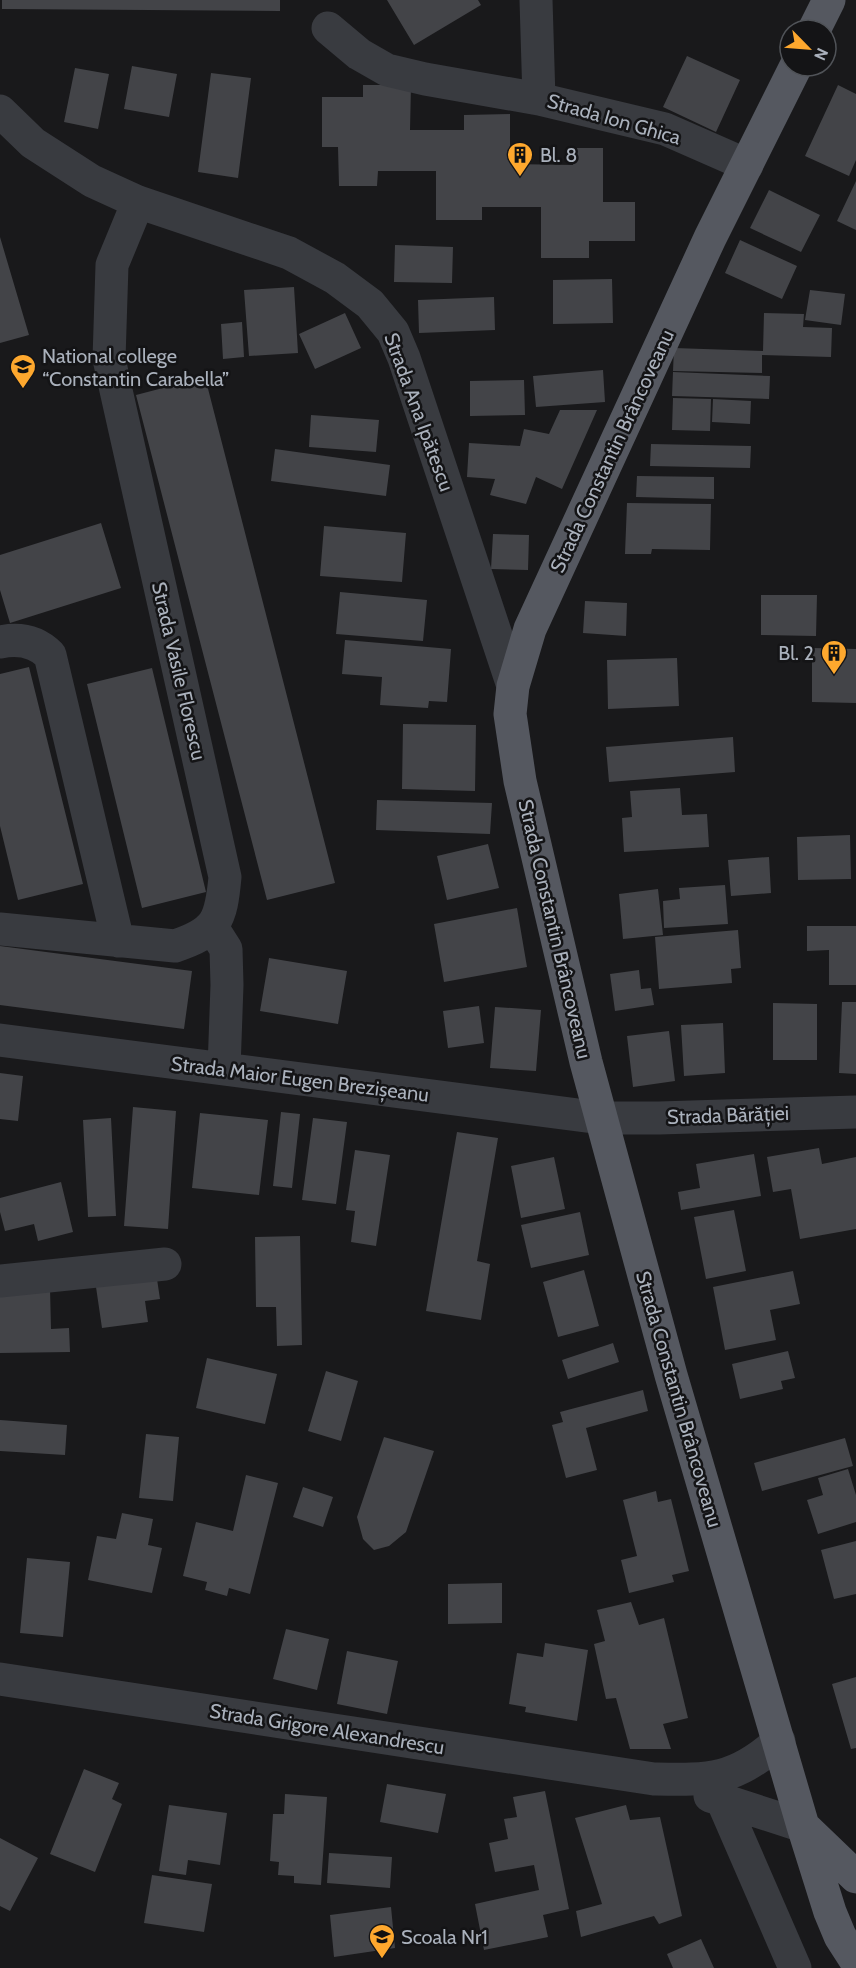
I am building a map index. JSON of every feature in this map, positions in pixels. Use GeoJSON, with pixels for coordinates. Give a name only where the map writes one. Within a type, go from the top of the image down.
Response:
{"type":"FeatureCollection","features":[{"type":"Feature","properties":{"kind":"main road"},"geometry":{"type":"LineString","coordinates":[[820,18],[829,0]]}},
{"type":"Feature","properties":{"kind":"main road","name":"Strada Constantin Brâncoveanu"},"geometry":{"type":"LineString","coordinates":[[789,78],[711,238],[530,629],[513,686],[510,714],[520,781],[586,1062],[671,1375],[830,1912],[840,1936],[856,1961]]}},
{"type":"Feature","properties":{"kind":"main road"},"geometry":{"type":"LineString","coordinates":[[803,1826],[856,1877]]}},
{"type":"Feature","properties":{"kind":"street","name":"Strada Ion Ghica"},"geometry":{"type":"LineString","coordinates":[[536,0],[539,99],[665,129],[747,165]]}},
{"type":"Feature","properties":{"kind":"street"},"geometry":{"type":"LineString","coordinates":[[328,28],[358,54],[387,69],[425,79],[539,99]]}},
{"type":"Feature","properties":{"kind":"street","name":"Strada Ana Ipătescu"},"geometry":{"type":"LineString","coordinates":[[0,111],[33,143],[92,181],[138,202],[290,254],[335,278],[370,304],[393,332],[404,358],[513,686]]}},
{"type":"Feature","properties":{"kind":"street","name":"Strada Vasile Florescu"},"geometry":{"type":"LineString","coordinates":[[138,202],[112,265],[109,359],[225,877],[223,904],[212,927]]}},
{"type":"Feature","properties":{"kind":"street"},"geometry":{"type":"LineString","coordinates":[[0,642],[14,639],[32,643],[50,655],[118,941]]}},
{"type":"Feature","properties":{"kind":"street"},"geometry":{"type":"LineString","coordinates":[[1,926],[175,946],[196,939],[212,927],[226,949],[224,1069]]}},
{"type":"Feature","properties":{"kind":"street","name":"Strada Maior Eugen Brezișeanu"},"geometry":{"type":"LineString","coordinates":[[0,1040],[601,1118]]}},
{"type":"Feature","properties":{"kind":"street","name":"Strada Bărăției"},"geometry":{"type":"LineString","coordinates":[[601,1118],[856,1112]]}},
{"type":"Feature","properties":{"kind":"street"},"geometry":{"type":"LineString","coordinates":[[0,1281],[165,1264]]}},
{"type":"Feature","properties":{"kind":"street","name":"Strada Grigore Alexandrescu"},"geometry":{"type":"LineString","coordinates":[[0,1678],[654,1779],[703,1780],[733,1773],[755,1761],[779,1741]]}},
{"type":"Feature","properties":{"kind":"street","name":"Strada Grigore Alexandrescu"},"geometry":{"type":"LineString","coordinates":[[654,1779],[803,1826]]}},
{"type":"Feature","properties":{"kind":"street"},"geometry":{"type":"LineString","coordinates":[[722,1800],[795,1968]]}},
{"type":"Feature","properties":{"kind":"building"},"geometry":{"type":"Polygon","coordinates":[[[2,0],[280,0],[280,11],[2,9],[2,0]]]}},
{"type":"Feature","properties":{"kind":"building"},"geometry":{"type":"Polygon","coordinates":[[[387,0],[478,0],[481,5],[414,45],[387,0]]]}},
{"type":"Feature","properties":{"kind":"building"},"geometry":{"type":"Polygon","coordinates":[[[687,56],[740,80],[716,132],[663,107],[687,56]]]}},
{"type":"Feature","properties":{"kind":"building"},"geometry":{"type":"Polygon","coordinates":[[[132,66],[177,74],[169,117],[124,109],[132,66]]]}},
{"type":"Feature","properties":{"kind":"building"},"geometry":{"type":"Polygon","coordinates":[[[75,68],[109,74],[98,129],[64,122],[75,68]]]}},
{"type":"Feature","properties":{"kind":"building"},"geometry":{"type":"Polygon","coordinates":[[[211,73],[251,78],[238,178],[198,172],[211,73]]]}},
{"type":"Feature","properties":{"kind":"building","name":"Bl. 8"},"geometry":{"type":"Polygon","coordinates":[[[363,85],[411,85],[410,130],[464,130],[464,115],[510,114],[510,164],[573,165],[573,148],[603,148],[603,202],[635,202],[635,241],[589,241],[589,258],[541,258],[541,207],[482,207],[482,220],[436,220],[436,171],[378,171],[377,186],[339,186],[338,147],[322,147],[322,97],[363,97],[363,85]]]}},
{"type":"Feature","properties":{"kind":"building"},"geometry":{"type":"Polygon","coordinates":[[[838,85],[856,94],[856,160],[849,176],[805,156],[838,85]]]}},
{"type":"Feature","properties":{"kind":"building"},"geometry":{"type":"Polygon","coordinates":[[[856,181],[856,230],[837,221],[856,181]]]}},
{"type":"Feature","properties":{"kind":"building"},"geometry":{"type":"Polygon","coordinates":[[[769,190],[820,215],[801,252],[750,228],[769,190]]]}},
{"type":"Feature","properties":{"kind":"building"},"geometry":{"type":"Polygon","coordinates":[[[0,237],[29,335],[0,343],[0,237]]]}},
{"type":"Feature","properties":{"kind":"building"},"geometry":{"type":"Polygon","coordinates":[[[740,240],[797,266],[782,299],[725,273],[740,240]]]}},
{"type":"Feature","properties":{"kind":"building"},"geometry":{"type":"Polygon","coordinates":[[[395,245],[453,247],[452,283],[394,282],[395,245]]]}},
{"type":"Feature","properties":{"kind":"building"},"geometry":{"type":"Polygon","coordinates":[[[612,279],[613,323],[553,324],[553,280],[612,279]]]}},
{"type":"Feature","properties":{"kind":"building"},"geometry":{"type":"Polygon","coordinates":[[[294,287],[298,353],[249,356],[244,290],[294,287]]]}},
{"type":"Feature","properties":{"kind":"building"},"geometry":{"type":"Polygon","coordinates":[[[810,290],[845,294],[841,325],[805,320],[810,290]]]}},
{"type":"Feature","properties":{"kind":"building"},"geometry":{"type":"Polygon","coordinates":[[[494,297],[495,330],[419,333],[418,300],[494,297]]]}},
{"type":"Feature","properties":{"kind":"building"},"geometry":{"type":"Polygon","coordinates":[[[345,313],[361,348],[315,369],[299,334],[345,313]]]}},
{"type":"Feature","properties":{"kind":"building"},"geometry":{"type":"Polygon","coordinates":[[[764,313],[804,314],[803,327],[832,328],[831,357],[762,355],[762,373],[673,371],[674,348],[763,351],[764,313]]]}},
{"type":"Feature","properties":{"kind":"building"},"geometry":{"type":"Polygon","coordinates":[[[242,322],[244,357],[223,359],[221,324],[242,322]]]}},
{"type":"Feature","properties":{"kind":"building"},"geometry":{"type":"Polygon","coordinates":[[[603,370],[605,402],[536,407],[533,376],[603,370]]]}},
{"type":"Feature","properties":{"kind":"building"},"geometry":{"type":"Polygon","coordinates":[[[673,372],[770,376],[769,399],[672,396],[673,372]]]}},
{"type":"Feature","properties":{"kind":"building"},"geometry":{"type":"Polygon","coordinates":[[[205,377],[335,883],[267,900],[136,395],[205,377]]]}},
{"type":"Feature","properties":{"kind":"building"},"geometry":{"type":"Polygon","coordinates":[[[524,380],[525,415],[470,416],[470,381],[524,380]]]}},
{"type":"Feature","properties":{"kind":"building"},"geometry":{"type":"Polygon","coordinates":[[[673,398],[711,399],[710,431],[672,430],[673,398]]]}},
{"type":"Feature","properties":{"kind":"building"},"geometry":{"type":"Polygon","coordinates":[[[713,399],[751,401],[750,424],[712,422],[713,399]]]}},
{"type":"Feature","properties":{"kind":"building"},"geometry":{"type":"Polygon","coordinates":[[[560,410],[597,410],[562,489],[536,477],[526,504],[490,495],[495,479],[467,477],[469,443],[520,446],[524,429],[549,434],[560,410]]]}},
{"type":"Feature","properties":{"kind":"building"},"geometry":{"type":"Polygon","coordinates":[[[311,415],[379,420],[376,452],[309,447],[311,415]]]}},
{"type":"Feature","properties":{"kind":"building"},"geometry":{"type":"Polygon","coordinates":[[[651,444],[751,446],[750,468],[650,466],[651,444]]]}},
{"type":"Feature","properties":{"kind":"building"},"geometry":{"type":"Polygon","coordinates":[[[275,449],[390,465],[386,496],[271,481],[275,449]]]}},
{"type":"Feature","properties":{"kind":"building"},"geometry":{"type":"Polygon","coordinates":[[[637,476],[714,477],[714,499],[636,497],[637,476]]]}},
{"type":"Feature","properties":{"kind":"building"},"geometry":{"type":"Polygon","coordinates":[[[627,503],[711,504],[710,550],[652,549],[651,554],[625,554],[627,503]]]}},
{"type":"Feature","properties":{"kind":"building"},"geometry":{"type":"Polygon","coordinates":[[[101,523],[121,588],[10,623],[0,590],[0,555],[101,523]]]}},
{"type":"Feature","properties":{"kind":"building"},"geometry":{"type":"Polygon","coordinates":[[[324,526],[406,533],[402,582],[320,576],[324,526]]]}},
{"type":"Feature","properties":{"kind":"building"},"geometry":{"type":"Polygon","coordinates":[[[493,534],[529,535],[528,570],[491,569],[493,534]]]}},
{"type":"Feature","properties":{"kind":"building"},"geometry":{"type":"Polygon","coordinates":[[[340,592],[427,600],[423,641],[336,634],[340,592]]]}},
{"type":"Feature","properties":{"kind":"building"},"geometry":{"type":"Polygon","coordinates":[[[761,595],[817,595],[816,636],[761,635],[761,595]]]}},
{"type":"Feature","properties":{"kind":"building"},"geometry":{"type":"Polygon","coordinates":[[[585,601],[627,603],[626,636],[583,633],[585,601]]]}},
{"type":"Feature","properties":{"kind":"building"},"geometry":{"type":"Polygon","coordinates":[[[345,640],[451,649],[447,702],[429,701],[428,708],[380,705],[382,677],[342,674],[345,640]]]}},
{"type":"Feature","properties":{"kind":"building","name":"Bl. 2"},"geometry":{"type":"Polygon","coordinates":[[[812,648],[856,649],[856,703],[812,702],[812,648]]]}},
{"type":"Feature","properties":{"kind":"building"},"geometry":{"type":"Polygon","coordinates":[[[677,658],[679,706],[608,709],[607,660],[677,658]]]}},
{"type":"Feature","properties":{"kind":"building"},"geometry":{"type":"Polygon","coordinates":[[[29,667],[83,884],[18,900],[0,826],[0,674],[29,667]]]}},
{"type":"Feature","properties":{"kind":"building"},"geometry":{"type":"Polygon","coordinates":[[[152,668],[206,892],[142,908],[87,684],[152,668]]]}},
{"type":"Feature","properties":{"kind":"building"},"geometry":{"type":"Polygon","coordinates":[[[403,724],[476,725],[475,791],[402,789],[403,724]]]}},
{"type":"Feature","properties":{"kind":"building"},"geometry":{"type":"Polygon","coordinates":[[[733,737],[735,772],[609,782],[606,747],[733,737]]]}},
{"type":"Feature","properties":{"kind":"building"},"geometry":{"type":"Polygon","coordinates":[[[680,788],[682,815],[707,814],[709,847],[624,852],[622,818],[632,817],[630,791],[680,788]]]}},
{"type":"Feature","properties":{"kind":"building"},"geometry":{"type":"Polygon","coordinates":[[[377,800],[492,803],[490,834],[376,830],[377,800]]]}},
{"type":"Feature","properties":{"kind":"building"},"geometry":{"type":"Polygon","coordinates":[[[850,835],[851,879],[798,880],[797,837],[850,835]]]}},
{"type":"Feature","properties":{"kind":"building"},"geometry":{"type":"Polygon","coordinates":[[[488,844],[499,888],[447,900],[437,856],[488,844]]]}},
{"type":"Feature","properties":{"kind":"building"},"geometry":{"type":"Polygon","coordinates":[[[769,857],[771,893],[731,896],[728,860],[769,857]]]}},
{"type":"Feature","properties":{"kind":"building"},"geometry":{"type":"Polygon","coordinates":[[[725,885],[728,924],[664,928],[663,901],[680,899],[679,888],[725,885]]]}},
{"type":"Feature","properties":{"kind":"building"},"geometry":{"type":"Polygon","coordinates":[[[658,889],[663,935],[623,939],[619,894],[658,889]]]}},
{"type":"Feature","properties":{"kind":"building"},"geometry":{"type":"Polygon","coordinates":[[[517,908],[527,967],[444,982],[434,924],[517,908]]]}},
{"type":"Feature","properties":{"kind":"building"},"geometry":{"type":"Polygon","coordinates":[[[807,926],[856,926],[856,985],[829,985],[829,950],[807,951],[807,926]]]}},
{"type":"Feature","properties":{"kind":"building"},"geometry":{"type":"Polygon","coordinates":[[[738,930],[741,968],[731,969],[732,983],[659,989],[655,937],[738,930]]]}},
{"type":"Feature","properties":{"kind":"building"},"geometry":{"type":"Polygon","coordinates":[[[0,946],[192,971],[184,1029],[0,1005],[0,946]]]}},
{"type":"Feature","properties":{"kind":"building"},"geometry":{"type":"Polygon","coordinates":[[[269,958],[347,971],[338,1024],[260,1011],[269,958]]]}},
{"type":"Feature","properties":{"kind":"building"},"geometry":{"type":"Polygon","coordinates":[[[639,970],[641,989],[651,988],[654,1005],[615,1011],[610,974],[639,970]]]}},
{"type":"Feature","properties":{"kind":"building"},"geometry":{"type":"Polygon","coordinates":[[[842,1002],[856,1002],[856,1074],[839,1073],[842,1002]]]}},
{"type":"Feature","properties":{"kind":"building"},"geometry":{"type":"Polygon","coordinates":[[[773,1003],[817,1004],[817,1060],[773,1060],[773,1003]]]}},
{"type":"Feature","properties":{"kind":"building"},"geometry":{"type":"Polygon","coordinates":[[[479,1006],[484,1043],[448,1048],[443,1011],[479,1006]]]}},
{"type":"Feature","properties":{"kind":"building"},"geometry":{"type":"Polygon","coordinates":[[[495,1007],[541,1010],[536,1071],[490,1068],[495,1007]]]}},
{"type":"Feature","properties":{"kind":"building"},"geometry":{"type":"Polygon","coordinates":[[[723,1023],[725,1073],[684,1076],[681,1025],[723,1023]]]}},
{"type":"Feature","properties":{"kind":"building"},"geometry":{"type":"Polygon","coordinates":[[[669,1031],[675,1081],[633,1087],[627,1036],[669,1031]]]}},
{"type":"Feature","properties":{"kind":"building"},"geometry":{"type":"Polygon","coordinates":[[[0,1073],[23,1076],[18,1121],[0,1119],[0,1073]]]}},
{"type":"Feature","properties":{"kind":"building"},"geometry":{"type":"Polygon","coordinates":[[[133,1107],[176,1111],[168,1229],[124,1226],[133,1107]]]}},
{"type":"Feature","properties":{"kind":"building"},"geometry":{"type":"Polygon","coordinates":[[[281,1112],[300,1114],[292,1188],[273,1186],[281,1112]]]}},
{"type":"Feature","properties":{"kind":"building"},"geometry":{"type":"Polygon","coordinates":[[[200,1113],[268,1120],[259,1195],[192,1188],[200,1113]]]}},
{"type":"Feature","properties":{"kind":"building"},"geometry":{"type":"Polygon","coordinates":[[[111,1118],[116,1216],[88,1217],[83,1120],[111,1118]]]}},
{"type":"Feature","properties":{"kind":"building"},"geometry":{"type":"Polygon","coordinates":[[[313,1118],[347,1122],[336,1204],[302,1200],[313,1118]]]}},
{"type":"Feature","properties":{"kind":"building"},"geometry":{"type":"Polygon","coordinates":[[[457,1132],[498,1138],[477,1261],[490,1264],[481,1320],[426,1311],[457,1132]]]}},
{"type":"Feature","properties":{"kind":"building"},"geometry":{"type":"Polygon","coordinates":[[[819,1148],[822,1164],[856,1157],[856,1229],[800,1239],[791,1189],[773,1192],[767,1157],[819,1148]]]}},
{"type":"Feature","properties":{"kind":"building"},"geometry":{"type":"Polygon","coordinates":[[[355,1150],[390,1155],[376,1246],[351,1242],[355,1211],[346,1210],[355,1150]]]}},
{"type":"Feature","properties":{"kind":"building"},"geometry":{"type":"Polygon","coordinates":[[[754,1154],[761,1196],[681,1210],[678,1192],[700,1188],[696,1164],[754,1154]]]}},
{"type":"Feature","properties":{"kind":"building"},"geometry":{"type":"Polygon","coordinates":[[[554,1157],[565,1209],[521,1218],[511,1166],[554,1157]]]}},
{"type":"Feature","properties":{"kind":"building"},"geometry":{"type":"Polygon","coordinates":[[[61,1182],[73,1232],[38,1241],[34,1224],[5,1231],[0,1212],[0,1198],[61,1182]]]}},
{"type":"Feature","properties":{"kind":"building"},"geometry":{"type":"Polygon","coordinates":[[[734,1210],[746,1271],[706,1279],[694,1217],[734,1210]]]}},
{"type":"Feature","properties":{"kind":"building"},"geometry":{"type":"Polygon","coordinates":[[[580,1212],[589,1255],[531,1268],[521,1225],[580,1212]]]}},
{"type":"Feature","properties":{"kind":"building"},"geometry":{"type":"Polygon","coordinates":[[[300,1236],[302,1345],[277,1346],[276,1307],[256,1307],[255,1237],[300,1236]]]}},
{"type":"Feature","properties":{"kind":"building"},"geometry":{"type":"Polygon","coordinates":[[[584,1270],[599,1326],[558,1337],[543,1282],[584,1270]]]}},
{"type":"Feature","properties":{"kind":"building"},"geometry":{"type":"Polygon","coordinates":[[[793,1271],[800,1304],[770,1310],[776,1340],[725,1350],[713,1287],[793,1271]]]}},
{"type":"Feature","properties":{"kind":"building"},"geometry":{"type":"Polygon","coordinates":[[[157,1279],[160,1299],[145,1301],[148,1322],[102,1328],[96,1287],[157,1279]]]}},
{"type":"Feature","properties":{"kind":"building"},"geometry":{"type":"Polygon","coordinates":[[[50,1288],[51,1329],[69,1328],[70,1352],[0,1353],[0,1289],[50,1288]]]}},
{"type":"Feature","properties":{"kind":"building"},"geometry":{"type":"Polygon","coordinates":[[[613,1343],[619,1362],[568,1379],[562,1360],[613,1343]]]}},
{"type":"Feature","properties":{"kind":"building"},"geometry":{"type":"Polygon","coordinates":[[[788,1351],[795,1378],[781,1381],[783,1389],[740,1399],[732,1364],[788,1351]]]}},
{"type":"Feature","properties":{"kind":"building"},"geometry":{"type":"Polygon","coordinates":[[[207,1358],[277,1374],[265,1424],[196,1408],[207,1358]]]}},
{"type":"Feature","properties":{"kind":"building"},"geometry":{"type":"Polygon","coordinates":[[[326,1371],[358,1381],[341,1441],[308,1431],[326,1371]]]}},
{"type":"Feature","properties":{"kind":"building"},"geometry":{"type":"Polygon","coordinates":[[[643,1390],[648,1411],[586,1428],[597,1470],[566,1478],[552,1425],[563,1422],[560,1412],[643,1390]]]}},
{"type":"Feature","properties":{"kind":"building"},"geometry":{"type":"Polygon","coordinates":[[[0,1420],[67,1425],[65,1455],[0,1451],[0,1420]]]}},
{"type":"Feature","properties":{"kind":"building"},"geometry":{"type":"Polygon","coordinates":[[[146,1434],[179,1437],[173,1501],[139,1498],[146,1434]]]}},
{"type":"Feature","properties":{"kind":"building"},"geometry":{"type":"Polygon","coordinates":[[[384,1437],[434,1451],[406,1532],[389,1546],[374,1550],[363,1539],[357,1517],[384,1437]]]}},
{"type":"Feature","properties":{"kind":"building"},"geometry":{"type":"Polygon","coordinates":[[[845,1438],[853,1466],[762,1491],[754,1463],[845,1438]]]}},
{"type":"Feature","properties":{"kind":"building"},"geometry":{"type":"Polygon","coordinates":[[[848,1469],[856,1495],[856,1522],[818,1534],[807,1500],[823,1495],[818,1478],[848,1469]]]}},
{"type":"Feature","properties":{"kind":"building"},"geometry":{"type":"Polygon","coordinates":[[[246,1475],[278,1483],[250,1594],[229,1588],[227,1596],[205,1590],[207,1582],[183,1576],[196,1522],[233,1531],[246,1475]]]}},
{"type":"Feature","properties":{"kind":"building"},"geometry":{"type":"Polygon","coordinates":[[[303,1487],[333,1497],[323,1527],[293,1517],[303,1487]]]}},
{"type":"Feature","properties":{"kind":"building"},"geometry":{"type":"Polygon","coordinates":[[[656,1491],[658,1502],[671,1499],[689,1571],[672,1575],[674,1582],[629,1593],[621,1560],[637,1556],[623,1500],[656,1491]]]}},
{"type":"Feature","properties":{"kind":"building"},"geometry":{"type":"Polygon","coordinates":[[[122,1513],[153,1519],[148,1545],[162,1548],[152,1593],[88,1580],[97,1536],[116,1539],[122,1513]]]}},
{"type":"Feature","properties":{"kind":"building"},"geometry":{"type":"Polygon","coordinates":[[[856,1541],[856,1594],[834,1599],[821,1550],[856,1541]]]}},
{"type":"Feature","properties":{"kind":"building"},"geometry":{"type":"Polygon","coordinates":[[[27,1558],[70,1562],[63,1637],[20,1633],[27,1558]]]}},
{"type":"Feature","properties":{"kind":"building"},"geometry":{"type":"Polygon","coordinates":[[[502,1583],[502,1623],[448,1624],[448,1584],[502,1583]]]}},
{"type":"Feature","properties":{"kind":"building"},"geometry":{"type":"Polygon","coordinates":[[[631,1602],[639,1625],[664,1618],[688,1718],[663,1724],[671,1749],[630,1749],[616,1698],[606,1699],[594,1644],[605,1641],[597,1610],[631,1602]]]}},
{"type":"Feature","properties":{"kind":"building"},"geometry":{"type":"Polygon","coordinates":[[[286,1629],[329,1639],[317,1690],[273,1679],[286,1629]]]}},
{"type":"Feature","properties":{"kind":"building"},"geometry":{"type":"Polygon","coordinates":[[[545,1643],[588,1650],[577,1721],[525,1712],[526,1707],[509,1704],[517,1653],[543,1657],[545,1643]]]}},
{"type":"Feature","properties":{"kind":"building"},"geometry":{"type":"Polygon","coordinates":[[[347,1651],[398,1661],[387,1714],[337,1704],[347,1651]]]}},
{"type":"Feature","properties":{"kind":"building"},"geometry":{"type":"Polygon","coordinates":[[[856,1677],[856,1748],[851,1749],[832,1684],[856,1677]]]}},
{"type":"Feature","properties":{"kind":"building"},"geometry":{"type":"Polygon","coordinates":[[[84,1769],[119,1783],[112,1799],[122,1804],[95,1872],[50,1854],[84,1769]]]}},
{"type":"Feature","properties":{"kind":"building"},"geometry":{"type":"Polygon","coordinates":[[[387,1784],[446,1794],[438,1833],[380,1822],[387,1784]]]}},
{"type":"Feature","properties":{"kind":"building"},"geometry":{"type":"Polygon","coordinates":[[[545,1791],[569,1909],[543,1915],[548,1937],[484,1950],[475,1904],[539,1890],[534,1865],[495,1872],[489,1843],[508,1839],[504,1819],[517,1817],[513,1797],[545,1791]]]}},
{"type":"Feature","properties":{"kind":"building"},"geometry":{"type":"Polygon","coordinates":[[[285,1794],[327,1797],[321,1885],[294,1883],[294,1876],[278,1875],[279,1862],[270,1861],[273,1814],[284,1814],[285,1794]]]}},
{"type":"Feature","properties":{"kind":"building"},"geometry":{"type":"Polygon","coordinates":[[[169,1805],[227,1813],[220,1865],[188,1860],[186,1875],[159,1871],[169,1805]]]}},
{"type":"Feature","properties":{"kind":"building"},"geometry":{"type":"Polygon","coordinates":[[[626,1805],[630,1820],[660,1817],[682,1916],[659,1924],[654,1916],[581,1937],[576,1911],[602,1904],[575,1818],[626,1805]]]}},
{"type":"Feature","properties":{"kind":"building"},"geometry":{"type":"Polygon","coordinates":[[[0,1838],[38,1858],[10,1911],[0,1906],[0,1838]]]}},
{"type":"Feature","properties":{"kind":"building"},"geometry":{"type":"Polygon","coordinates":[[[329,1853],[392,1857],[390,1888],[327,1883],[329,1853]]]}},
{"type":"Feature","properties":{"kind":"building"},"geometry":{"type":"Polygon","coordinates":[[[152,1875],[212,1884],[204,1932],[144,1923],[152,1875]]]}},
{"type":"Feature","properties":{"kind":"building"},"geometry":{"type":"Polygon","coordinates":[[[391,1907],[395,1948],[334,1957],[330,1915],[391,1907]]]}},
{"type":"Feature","properties":{"kind":"building"},"geometry":{"type":"Polygon","coordinates":[[[701,1939],[714,1968],[673,1968],[667,1954],[701,1939]]]}},
{"type":"Feature","properties":{"kind":"place","name":"Bl. 8"},"geometry":{"type":"Point","coordinates":[520,178]}},
{"type":"Feature","properties":{"kind":"place","name":"National college “Constantin Carabella”"},"geometry":{"type":"Point","coordinates":[23,390]}},
{"type":"Feature","properties":{"kind":"place","name":"Bl. 2"},"geometry":{"type":"Point","coordinates":[834,676]}},
{"type":"Feature","properties":{"kind":"place","name":"Scoala Nr1"},"geometry":{"type":"Point","coordinates":[382,1960]}}]}
